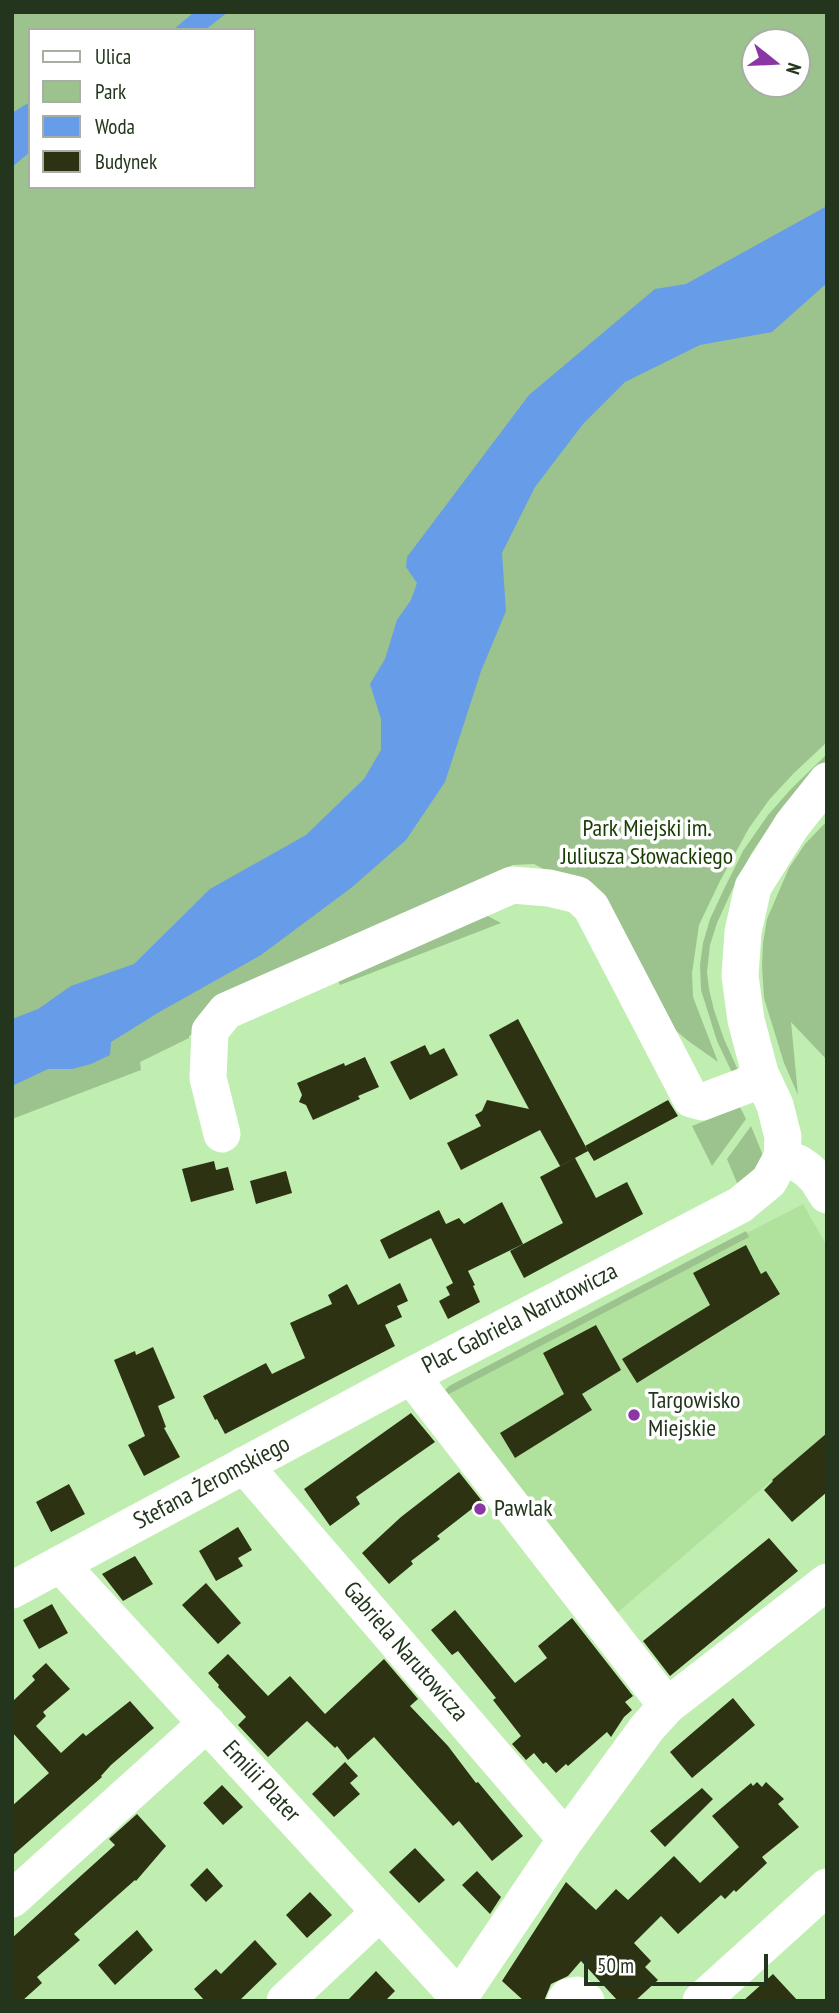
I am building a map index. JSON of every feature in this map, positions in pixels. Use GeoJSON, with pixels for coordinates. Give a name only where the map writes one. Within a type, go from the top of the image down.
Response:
{"type":"FeatureCollection","features":[{"type":"Feature","properties":{"kind":"street"},"geometry":{"type":"LineString","coordinates":[[827,780],[792,825],[754,887],[743,932],[740,976],[746,1020],[763,1079],[780,1122],[783,1137],[782,1157],[808,1170],[827,1195]]}},
{"type":"Feature","properties":{"kind":"street"},"geometry":{"type":"LineString","coordinates":[[222,1134],[208,1078],[210,1031],[226,1011],[512,884],[549,888],[578,895],[591,907],[691,1099],[702,1102],[763,1079]]}},
{"type":"Feature","properties":{"kind":"street","name":"Plac Gabriela Narutowicza"},"geometry":{"type":"LineString","coordinates":[[667,1706],[411,1376],[740,1205],[769,1181],[782,1157]]}},
{"type":"Feature","properties":{"kind":"street","name":"Stefana Żeromskiego"},"geometry":{"type":"LineString","coordinates":[[12,1590],[411,1376]]}},
{"type":"Feature","properties":{"kind":"street","name":"Gabriela Narutowicza"},"geometry":{"type":"LineString","coordinates":[[244,1465],[566,1839]]}},
{"type":"Feature","properties":{"kind":"street","name":"Emilii Plater"},"geometry":{"type":"LineString","coordinates":[[60,1563],[461,1999]]}},
{"type":"Feature","properties":{"kind":"street"},"geometry":{"type":"LineString","coordinates":[[461,1999],[566,1839],[629,1751],[667,1706],[827,1582]]}},
{"type":"Feature","properties":{"kind":"street"},"geometry":{"type":"LineString","coordinates":[[12,1899],[207,1723]]}},
{"type":"Feature","properties":{"kind":"street"},"geometry":{"type":"LineString","coordinates":[[701,2001],[827,1887]]}},
{"type":"Feature","properties":{"kind":"street"},"geometry":{"type":"LineString","coordinates":[[285,2001],[380,1912]]}},
{"type":"Feature","properties":{"kind":"street"},"geometry":{"type":"LineString","coordinates":[[565,2001],[577,1994],[586,2001]]}},
{"type":"Feature","properties":{"kind":"shaded area","name":"Targowisko Miejskie"},"geometry":{"type":"Polygon","coordinates":[[[803,1204],[827,1246],[827,1433],[603,1625],[428,1398],[803,1204]]]}},
{"type":"Feature","properties":{"kind":"green space","name":"Park Miejski im. Juliusza Słowackiego"},"geometry":{"type":"Polygon","coordinates":[[[12,12],[827,12],[827,742],[769,800],[749,828],[699,925],[692,973],[693,997],[718,1062],[655,1013],[575,886],[534,864],[513,865],[492,874],[140,1062],[141,1070],[12,1119],[12,12]]]}},
{"type":"Feature","properties":{"kind":"green space"},"geometry":{"type":"Polygon","coordinates":[[[827,754],[827,762],[784,805],[751,854],[717,923],[710,945],[707,972],[709,989],[724,1039],[742,1079],[736,1081],[717,1041],[701,990],[703,943],[710,919],[743,851],[768,815],[827,754]]]}},
{"type":"Feature","properties":{"kind":"green space"},"geometry":{"type":"Polygon","coordinates":[[[827,821],[827,1060],[791,1022],[798,1095],[784,1063],[764,998],[763,943],[767,919],[789,868],[805,844],[827,821]]]}},
{"type":"Feature","properties":{"kind":"green space"},"geometry":{"type":"Polygon","coordinates":[[[484,914],[501,923],[340,985],[334,973],[484,914]]]}},
{"type":"Feature","properties":{"kind":"green space"},"geometry":{"type":"Polygon","coordinates":[[[740,1107],[746,1119],[712,1166],[692,1126],[740,1107]]]}},
{"type":"Feature","properties":{"kind":"green space"},"geometry":{"type":"Polygon","coordinates":[[[751,1126],[764,1158],[761,1166],[737,1183],[727,1159],[751,1126]]]}},
{"type":"Feature","properties":{"kind":"green space"},"geometry":{"type":"Polygon","coordinates":[[[746,1231],[749,1237],[447,1395],[444,1392],[449,1386],[746,1231]]]}},
{"type":"Feature","properties":{"kind":"water"},"geometry":{"type":"Polygon","coordinates":[[[194,12],[228,12],[208,28],[175,28],[194,12]]]}},
{"type":"Feature","properties":{"kind":"water"},"geometry":{"type":"Polygon","coordinates":[[[28,103],[28,154],[12,167],[12,113],[28,103]]]}},
{"type":"Feature","properties":{"kind":"water"},"geometry":{"type":"Polygon","coordinates":[[[827,206],[827,283],[772,332],[700,345],[625,382],[583,424],[535,487],[502,553],[506,611],[481,671],[445,782],[406,840],[351,888],[261,955],[111,1042],[110,1055],[72,1069],[48,1069],[12,1086],[12,1019],[38,1009],[71,986],[134,964],[210,889],[306,835],[364,779],[381,750],[381,719],[370,684],[385,659],[397,620],[411,600],[417,583],[406,567],[407,557],[529,395],[655,289],[686,284],[827,206]]]}},
{"type":"Feature","properties":{"kind":"building"},"geometry":{"type":"Polygon","coordinates":[[[518,1019],[588,1151],[560,1166],[540,1130],[461,1170],[447,1143],[481,1126],[475,1115],[482,1111],[487,1100],[529,1109],[489,1035],[518,1019]]]}},
{"type":"Feature","properties":{"kind":"building"},"geometry":{"type":"Polygon","coordinates":[[[425,1045],[430,1055],[444,1048],[458,1075],[410,1100],[390,1062],[425,1045]]]}},
{"type":"Feature","properties":{"kind":"building"},"geometry":{"type":"Polygon","coordinates":[[[365,1057],[379,1087],[358,1096],[360,1099],[313,1120],[306,1105],[299,1102],[302,1095],[297,1083],[365,1057]]]}},
{"type":"Feature","properties":{"kind":"building"},"geometry":{"type":"Polygon","coordinates":[[[668,1100],[678,1116],[594,1161],[585,1146],[668,1100]]]}},
{"type":"Feature","properties":{"kind":"building"},"geometry":{"type":"Polygon","coordinates":[[[575,1158],[596,1198],[627,1182],[643,1214],[524,1278],[510,1251],[563,1223],[540,1177],[575,1158]]]}},
{"type":"Feature","properties":{"kind":"building"},"geometry":{"type":"Polygon","coordinates":[[[214,1161],[216,1170],[228,1167],[234,1190],[191,1202],[182,1169],[214,1161]]]}},
{"type":"Feature","properties":{"kind":"building"},"geometry":{"type":"Polygon","coordinates":[[[286,1171],[292,1193],[256,1204],[250,1181],[286,1171]]]}},
{"type":"Feature","properties":{"kind":"building"},"geometry":{"type":"Polygon","coordinates":[[[502,1202],[523,1244],[468,1271],[480,1302],[448,1319],[439,1301],[450,1295],[446,1287],[453,1283],[431,1238],[389,1259],[380,1240],[439,1210],[446,1224],[459,1218],[464,1224],[502,1202]]]}},
{"type":"Feature","properties":{"kind":"building"},"geometry":{"type":"Polygon","coordinates":[[[746,1245],[761,1274],[766,1271],[780,1294],[637,1383],[622,1359],[710,1305],[693,1273],[746,1245]]]}},
{"type":"Feature","properties":{"kind":"building"},"geometry":{"type":"Polygon","coordinates":[[[400,1283],[408,1301],[397,1306],[402,1317],[385,1325],[395,1346],[225,1434],[203,1396],[266,1363],[272,1374],[305,1358],[290,1323],[332,1304],[328,1295],[347,1284],[358,1305],[400,1283]]]}},
{"type":"Feature","properties":{"kind":"building"},"geometry":{"type":"Polygon","coordinates":[[[596,1325],[621,1370],[582,1394],[592,1410],[515,1458],[500,1433],[564,1394],[543,1353],[596,1325]]]}},
{"type":"Feature","properties":{"kind":"building"},"geometry":{"type":"Polygon","coordinates":[[[153,1347],[175,1398],[158,1406],[166,1427],[164,1428],[180,1457],[144,1476],[128,1445],[145,1436],[114,1360],[135,1351],[136,1355],[153,1347]]]}},
{"type":"Feature","properties":{"kind":"building"},"geometry":{"type":"Polygon","coordinates":[[[411,1413],[435,1442],[356,1497],[360,1504],[330,1526],[304,1489],[411,1413]]]}},
{"type":"Feature","properties":{"kind":"building"},"geometry":{"type":"Polygon","coordinates":[[[827,1433],[827,1492],[792,1522],[764,1490],[827,1433]]]}},
{"type":"Feature","properties":{"kind":"building"},"geometry":{"type":"Polygon","coordinates":[[[459,1472],[482,1501],[437,1536],[440,1539],[411,1561],[413,1564],[389,1584],[362,1553],[401,1517],[459,1472]]]}},
{"type":"Feature","properties":{"kind":"building"},"geometry":{"type":"Polygon","coordinates":[[[69,1484],[85,1514],[51,1532],[36,1502],[69,1484]]]}},
{"type":"Feature","properties":{"kind":"building"},"geometry":{"type":"Polygon","coordinates":[[[238,1527],[252,1550],[238,1558],[243,1566],[216,1581],[199,1551],[238,1527]]]}},
{"type":"Feature","properties":{"kind":"building"},"geometry":{"type":"Polygon","coordinates":[[[769,1538],[798,1571],[670,1676],[643,1641],[769,1538]]]}},
{"type":"Feature","properties":{"kind":"building"},"geometry":{"type":"Polygon","coordinates":[[[135,1556],[153,1584],[123,1601],[102,1574],[135,1556]]]}},
{"type":"Feature","properties":{"kind":"building"},"geometry":{"type":"Polygon","coordinates":[[[206,1583],[241,1623],[218,1644],[182,1605],[206,1583]]]}},
{"type":"Feature","properties":{"kind":"building"},"geometry":{"type":"Polygon","coordinates":[[[52,1604],[68,1633],[39,1649],[23,1620],[52,1604]]]}},
{"type":"Feature","properties":{"kind":"building"},"geometry":{"type":"Polygon","coordinates":[[[455,1610],[515,1683],[547,1658],[538,1646],[572,1618],[633,1696],[625,1702],[632,1710],[611,1737],[607,1732],[556,1773],[534,1753],[526,1760],[512,1744],[521,1736],[493,1700],[496,1698],[458,1651],[452,1655],[431,1630],[455,1610]]]}},
{"type":"Feature","properties":{"kind":"building"},"geometry":{"type":"Polygon","coordinates":[[[228,1654],[268,1696],[290,1676],[325,1714],[384,1659],[418,1699],[410,1706],[448,1746],[476,1783],[478,1782],[523,1836],[492,1861],[459,1821],[453,1826],[374,1737],[348,1760],[337,1746],[335,1748],[307,1721],[268,1757],[238,1725],[246,1717],[208,1673],[228,1654]]]}},
{"type":"Feature","properties":{"kind":"building"},"geometry":{"type":"Polygon","coordinates":[[[46,1663],[70,1689],[43,1712],[46,1716],[36,1726],[61,1753],[83,1733],[86,1736],[130,1701],[154,1728],[12,1856],[12,1806],[49,1773],[12,1732],[12,1702],[35,1680],[32,1676],[46,1663]]]}},
{"type":"Feature","properties":{"kind":"building"},"geometry":{"type":"Polygon","coordinates":[[[733,1698],[755,1725],[692,1778],[670,1752],[733,1698]]]}},
{"type":"Feature","properties":{"kind":"building"},"geometry":{"type":"Polygon","coordinates":[[[345,1762],[358,1776],[350,1783],[360,1794],[334,1817],[312,1794],[345,1762]]]}},
{"type":"Feature","properties":{"kind":"building"},"geometry":{"type":"Polygon","coordinates":[[[757,1782],[762,1787],[766,1782],[784,1799],[778,1804],[799,1827],[762,1857],[767,1863],[736,1892],[734,1890],[725,1899],[721,1895],[678,1934],[661,1916],[634,1943],[651,1961],[645,1967],[658,1980],[635,2001],[618,2001],[581,1961],[568,1976],[551,1984],[544,2001],[524,2001],[502,1981],[566,1882],[596,1910],[616,1889],[628,1900],[674,1856],[700,1883],[739,1847],[712,1816],[751,1783],[753,1786],[757,1782]]]}},
{"type":"Feature","properties":{"kind":"building"},"geometry":{"type":"Polygon","coordinates":[[[222,1785],[243,1807],[223,1825],[203,1803],[222,1785]]]}},
{"type":"Feature","properties":{"kind":"building"},"geometry":{"type":"Polygon","coordinates":[[[702,1788],[713,1799],[665,1847],[650,1831],[702,1788]]]}},
{"type":"Feature","properties":{"kind":"building"},"geometry":{"type":"Polygon","coordinates":[[[137,1814],[166,1846],[136,1881],[74,1934],[80,1940],[37,1977],[42,1983],[22,2001],[12,2001],[12,1938],[115,1845],[109,1839],[137,1814]]]}},
{"type":"Feature","properties":{"kind":"building"},"geometry":{"type":"Polygon","coordinates":[[[415,1848],[445,1880],[419,1903],[389,1872],[415,1848]]]}},
{"type":"Feature","properties":{"kind":"building"},"geometry":{"type":"Polygon","coordinates":[[[207,1868],[223,1886],[206,1902],[190,1885],[207,1868]]]}},
{"type":"Feature","properties":{"kind":"building"},"geometry":{"type":"Polygon","coordinates":[[[477,1871],[501,1897],[490,1914],[462,1885],[477,1871]]]}},
{"type":"Feature","properties":{"kind":"building"},"geometry":{"type":"Polygon","coordinates":[[[310,1892],[332,1915],[307,1938],[286,1915],[310,1892]]]}},
{"type":"Feature","properties":{"kind":"building"},"geometry":{"type":"Polygon","coordinates":[[[137,1930],[153,1950],[115,1985],[98,1965],[137,1930]]]}},
{"type":"Feature","properties":{"kind":"building"},"geometry":{"type":"Polygon","coordinates":[[[255,1940],[277,1964],[239,2001],[205,2001],[194,1989],[216,1969],[221,1974],[255,1940]]]}},
{"type":"Feature","properties":{"kind":"building"},"geometry":{"type":"Polygon","coordinates":[[[376,1971],[395,1991],[385,2001],[347,2001],[376,1971]]]}},
{"type":"Feature","properties":{"kind":"building"},"geometry":{"type":"Polygon","coordinates":[[[773,1974],[798,2001],[743,2001],[773,1974]]]}},
{"type":"Feature","properties":{"kind":"place","name":"Targowisko Miejskie"},"geometry":{"type":"Point","coordinates":[634,1415]}},
{"type":"Feature","properties":{"kind":"place","name":"Pawlak"},"geometry":{"type":"Point","coordinates":[480,1509]}}]}
